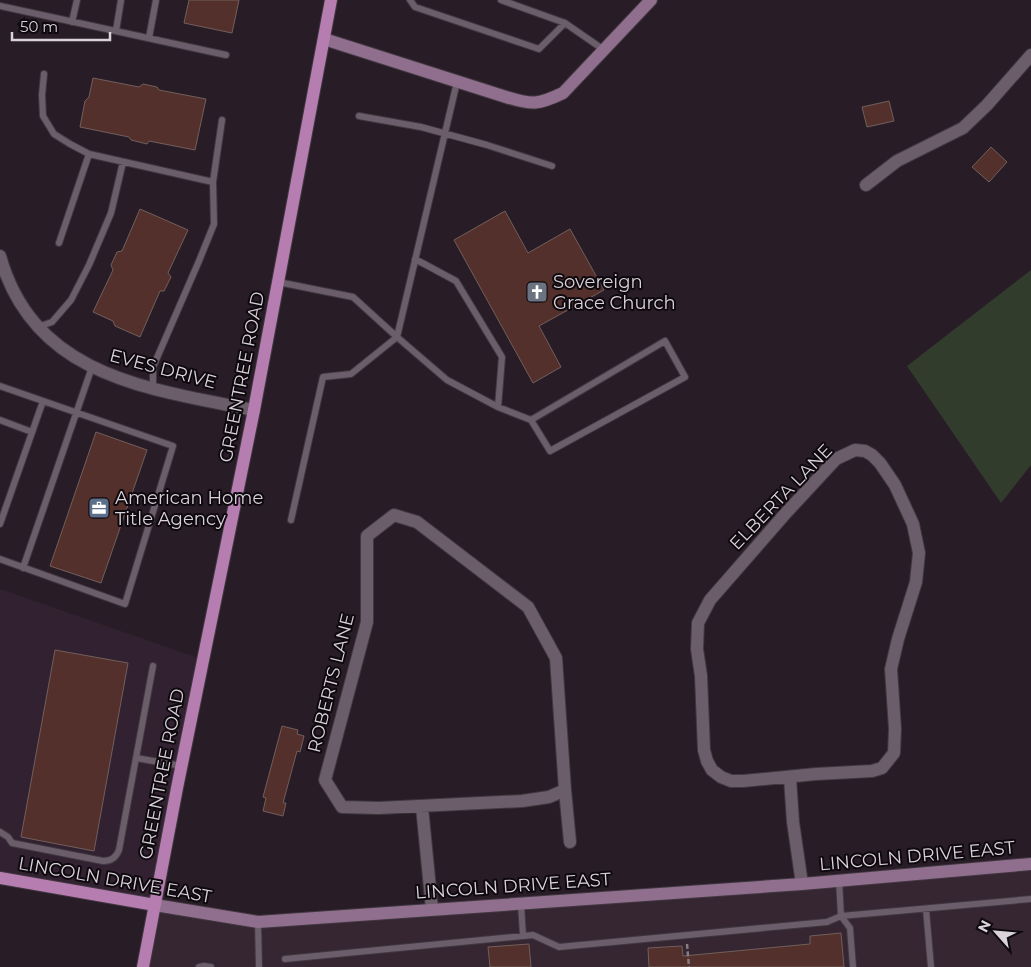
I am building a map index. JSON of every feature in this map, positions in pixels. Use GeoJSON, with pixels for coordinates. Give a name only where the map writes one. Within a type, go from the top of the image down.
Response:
{"type":"FeatureCollection","features":[{"type":"Feature","properties":{"kind":"main road","name":"GREENTREE ROAD"},"geometry":{"type":"LineString","coordinates":[[144,967],[182,766],[254,410],[331,0]]}},
{"type":"Feature","properties":{"kind":"main road","name":"LINCOLN DRIVE EAST"},"geometry":{"type":"LineString","coordinates":[[0,878],[155,905]]}},
{"type":"Feature","properties":{"kind":"street"},"geometry":{"type":"LineString","coordinates":[[324,39],[525,102],[544,102],[563,93],[651,0]]}},
{"type":"Feature","properties":{"kind":"street"},"geometry":{"type":"LineString","coordinates":[[866,185],[897,161],[963,128],[987,105],[1031,55]]}},
{"type":"Feature","properties":{"kind":"street","name":"EVES DRIVE"},"geometry":{"type":"LineString","coordinates":[[0,256],[12,290],[24,310],[54,343],[73,356],[111,376],[154,389],[254,410]]}},
{"type":"Feature","properties":{"kind":"street","name":"ELBERTA LANE"},"geometry":{"type":"LineString","coordinates":[[855,450],[864,451],[872,455],[880,463],[895,484],[910,517],[919,553],[916,582],[894,654],[892,669],[895,729],[894,753],[882,768],[872,771],[816,774],[790,778],[731,780],[721,777],[712,770],[707,762],[704,750],[702,691],[697,649],[698,623],[706,605],[719,589],[827,468],[846,453],[855,450]]}},
{"type":"Feature","properties":{"kind":"street","name":"ROBERTS LANE"},"geometry":{"type":"LineString","coordinates":[[394,515],[417,522],[528,607],[556,658],[565,790],[549,798],[522,801],[434,804],[422,807],[342,807],[324,780],[367,622],[367,536],[394,515]]}},
{"type":"Feature","properties":{"kind":"street"},"geometry":{"type":"LineString","coordinates":[[790,778],[793,822],[802,884]]}},
{"type":"Feature","properties":{"kind":"street"},"geometry":{"type":"LineString","coordinates":[[565,790],[570,842]]}},
{"type":"Feature","properties":{"kind":"street"},"geometry":{"type":"LineString","coordinates":[[422,807],[432,909]]}},
{"type":"Feature","properties":{"kind":"street","name":"LINCOLN DRIVE EAST"},"geometry":{"type":"LineString","coordinates":[[155,905],[258,922],[802,884],[1031,864]]}},
{"type":"Feature","properties":{"kind":"lane"},"geometry":{"type":"LineString","coordinates":[[72,22],[77,0]]}},
{"type":"Feature","properties":{"kind":"lane"},"geometry":{"type":"LineString","coordinates":[[116,31],[121,0]]}},
{"type":"Feature","properties":{"kind":"lane"},"geometry":{"type":"LineString","coordinates":[[149,38],[156,0]]}},
{"type":"Feature","properties":{"kind":"lane"},"geometry":{"type":"LineString","coordinates":[[410,0],[415,7],[539,49],[565,24]]}},
{"type":"Feature","properties":{"kind":"lane"},"geometry":{"type":"LineString","coordinates":[[501,0],[565,24],[604,50]]}},
{"type":"Feature","properties":{"kind":"lane"},"geometry":{"type":"LineString","coordinates":[[0,6],[226,55]]}},
{"type":"Feature","properties":{"kind":"lane"},"geometry":{"type":"LineString","coordinates":[[44,74],[43,116],[54,134],[89,154],[213,182]]}},
{"type":"Feature","properties":{"kind":"lane"},"geometry":{"type":"LineString","coordinates":[[292,520],[323,377],[351,374],[397,337],[457,82]]}},
{"type":"Feature","properties":{"kind":"lane"},"geometry":{"type":"LineString","coordinates":[[359,116],[421,127],[487,145],[552,166]]}},
{"type":"Feature","properties":{"kind":"lane"},"geometry":{"type":"LineString","coordinates":[[154,389],[153,367],[200,261],[214,224],[213,182],[222,120]]}},
{"type":"Feature","properties":{"kind":"lane"},"geometry":{"type":"LineString","coordinates":[[59,243],[89,154]]}},
{"type":"Feature","properties":{"kind":"lane"},"geometry":{"type":"LineString","coordinates":[[38,327],[52,322],[71,300],[89,266],[111,213],[123,162]]}},
{"type":"Feature","properties":{"kind":"lane"},"geometry":{"type":"LineString","coordinates":[[415,259],[456,281],[502,357],[498,407]]}},
{"type":"Feature","properties":{"kind":"lane"},"geometry":{"type":"LineString","coordinates":[[278,282],[353,296],[447,380],[498,407],[531,420],[550,451],[685,377],[665,341],[531,420]]}},
{"type":"Feature","properties":{"kind":"lane"},"geometry":{"type":"LineString","coordinates":[[23,568],[92,367]]}},
{"type":"Feature","properties":{"kind":"lane"},"geometry":{"type":"LineString","coordinates":[[0,386],[174,446],[125,604],[0,559]]}},
{"type":"Feature","properties":{"kind":"lane"},"geometry":{"type":"LineString","coordinates":[[0,524],[43,401]]}},
{"type":"Feature","properties":{"kind":"lane"},"geometry":{"type":"LineString","coordinates":[[0,420],[32,432]]}},
{"type":"Feature","properties":{"kind":"lane"},"geometry":{"type":"LineString","coordinates":[[0,832],[8,837],[12,843],[108,860],[114,858],[119,851],[153,666]]}},
{"type":"Feature","properties":{"kind":"lane"},"geometry":{"type":"LineString","coordinates":[[136,758],[182,766]]}},
{"type":"Feature","properties":{"kind":"lane"},"geometry":{"type":"LineString","coordinates":[[839,880],[841,916],[850,928],[853,967]]}},
{"type":"Feature","properties":{"kind":"lane"},"geometry":{"type":"LineString","coordinates":[[285,960],[533,935],[559,947],[827,922],[841,916],[1031,899]]}},
{"type":"Feature","properties":{"kind":"lane"},"geometry":{"type":"LineString","coordinates":[[521,904],[523,936]]}},
{"type":"Feature","properties":{"kind":"lane"},"geometry":{"type":"LineString","coordinates":[[926,908],[931,967]]}},
{"type":"Feature","properties":{"kind":"lane"},"geometry":{"type":"LineString","coordinates":[[258,922],[259,967]]}},
{"type":"Feature","properties":{"kind":"lane"},"geometry":{"type":"LineString","coordinates":[[199,967],[211,967]]}},
{"type":"Feature","properties":{"kind":"path"},"geometry":{"type":"LineString","coordinates":[[686,935],[689,967]]}},
{"type":"Feature","properties":{"kind":"shaded area"},"geometry":{"type":"Polygon","coordinates":[[[0,589],[201,659],[155,905],[0,879],[0,589]]]}},
{"type":"Feature","properties":{"kind":"shaded area"},"geometry":{"type":"Polygon","coordinates":[[[1031,864],[1031,967],[143,967],[155,905],[258,922],[1031,864]]]}},
{"type":"Feature","properties":{"kind":"green space"},"geometry":{"type":"Polygon","coordinates":[[[1031,270],[1031,465],[1001,503],[907,366],[1031,270]]]}},
{"type":"Feature","properties":{"kind":"building"},"geometry":{"type":"Polygon","coordinates":[[[189,0],[239,0],[232,33],[184,23],[189,0]]]}},
{"type":"Feature","properties":{"kind":"building"},"geometry":{"type":"Polygon","coordinates":[[[93,78],[139,87],[143,84],[157,87],[159,90],[206,99],[195,150],[149,141],[147,144],[131,140],[129,137],[80,127],[85,101],[89,97],[93,78]]]}},
{"type":"Feature","properties":{"kind":"building"},"geometry":{"type":"Polygon","coordinates":[[[889,101],[894,121],[867,127],[862,107],[889,101]]]}},
{"type":"Feature","properties":{"kind":"building"},"geometry":{"type":"Polygon","coordinates":[[[991,147],[1007,162],[989,182],[972,167],[991,147]]]}},
{"type":"Feature","properties":{"kind":"building"},"geometry":{"type":"Polygon","coordinates":[[[140,209],[188,230],[168,273],[171,277],[164,291],[160,291],[140,337],[115,326],[113,321],[93,312],[113,270],[111,265],[117,252],[122,251],[140,209]]]}},
{"type":"Feature","properties":{"kind":"building"},"geometry":{"type":"Polygon","coordinates":[[[505,211],[528,253],[570,229],[604,290],[539,326],[561,367],[533,383],[454,240],[505,211]]]}},
{"type":"Feature","properties":{"kind":"building","name":"American Home Title Agency"},"geometry":{"type":"Polygon","coordinates":[[[96,432],[147,450],[101,583],[50,566],[96,432]]]}},
{"type":"Feature","properties":{"kind":"building"},"geometry":{"type":"Polygon","coordinates":[[[55,650],[128,663],[94,851],[21,837],[55,650]]]}},
{"type":"Feature","properties":{"kind":"building"},"geometry":{"type":"Polygon","coordinates":[[[282,726],[298,730],[297,734],[304,736],[300,752],[297,751],[283,803],[286,803],[283,816],[263,811],[266,798],[263,797],[282,726]]]}},
{"type":"Feature","properties":{"kind":"building"},"geometry":{"type":"Polygon","coordinates":[[[841,933],[844,967],[649,967],[648,948],[682,946],[683,956],[810,944],[810,936],[841,933]]]}},
{"type":"Feature","properties":{"kind":"building"},"geometry":{"type":"Polygon","coordinates":[[[529,944],[531,967],[490,967],[488,947],[529,944]]]}},
{"type":"Feature","properties":{"kind":"place","name":"Sovereign Grace Church"},"geometry":{"type":"Point","coordinates":[537,292]}},
{"type":"Feature","properties":{"kind":"place","name":"American Home Title Agency"},"geometry":{"type":"Point","coordinates":[99,508]}}]}
